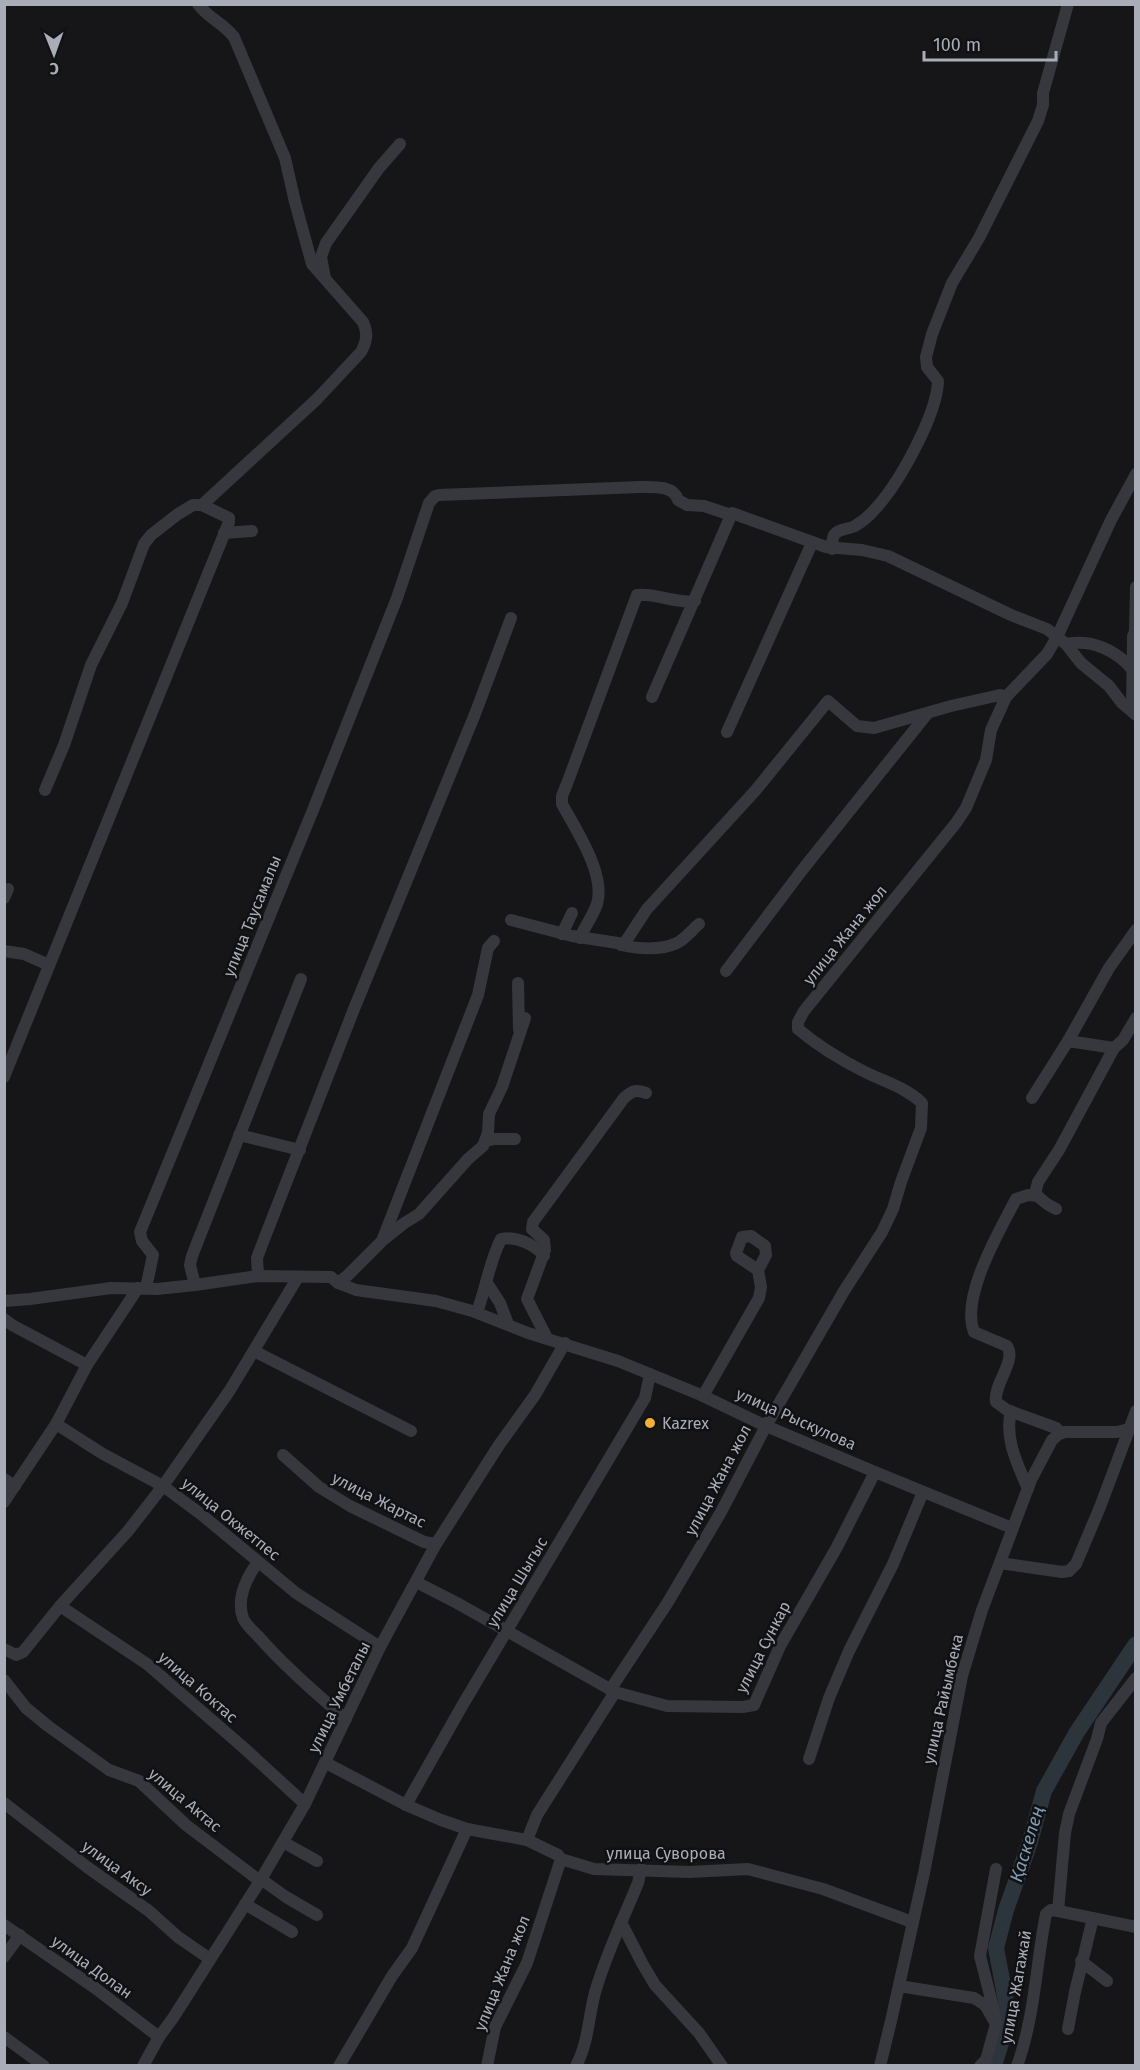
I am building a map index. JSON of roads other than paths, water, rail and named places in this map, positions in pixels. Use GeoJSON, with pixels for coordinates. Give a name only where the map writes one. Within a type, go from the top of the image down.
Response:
{"type":"FeatureCollection","features":[{"type":"Feature","properties":{"kind":"street"},"geometry":{"type":"LineString","coordinates":[[198,4],[204,12],[223,24],[230,32],[242,55],[285,158],[312,264],[363,322],[367,331],[361,352],[317,399],[202,505]]}},
{"type":"Feature","properties":{"kind":"street"},"geometry":{"type":"LineString","coordinates":[[832,549],[834,536],[856,525],[876,509],[897,481],[928,421],[938,388],[938,381],[927,367],[926,357],[932,334],[952,283],[979,238],[1038,121],[1043,105],[1043,93],[1068,4]]}},
{"type":"Feature","properties":{"kind":"street"},"geometry":{"type":"LineString","coordinates":[[325,279],[321,257],[326,243],[400,144]]}},
{"type":"Feature","properties":{"kind":"street"},"geometry":{"type":"LineString","coordinates":[[621,945],[627,942],[647,909],[755,791],[828,701],[852,722],[862,728],[874,729],[951,706],[1000,695],[1006,698],[1061,640],[1111,520],[1136,474]]}},
{"type":"Feature","properties":{"kind":"street","name":"улица Таусамалы"},"geometry":{"type":"LineString","coordinates":[[4,1502],[10,1483],[56,1424],[87,1365],[142,1288],[153,1255],[142,1241],[140,1232],[313,810],[413,554],[429,503],[439,495],[615,486],[659,488],[672,491],[678,500],[687,505],[704,506],[731,515]]}},
{"type":"Feature","properties":{"kind":"street"},"geometry":{"type":"LineString","coordinates":[[4,1077],[229,518],[202,505],[193,505],[151,535],[144,544],[122,603],[91,665],[64,745],[45,790]]}},
{"type":"Feature","properties":{"kind":"street"},"geometry":{"type":"LineString","coordinates":[[652,697],[732,513],[832,549],[862,550],[888,556],[1011,615],[1047,629],[1061,640],[1081,663],[1109,686],[1134,713]]}},
{"type":"Feature","properties":{"kind":"street"},"geometry":{"type":"LineString","coordinates":[[224,533],[252,531]]}},
{"type":"Feature","properties":{"kind":"street"},"geometry":{"type":"LineString","coordinates":[[727,732],[812,543]]}},
{"type":"Feature","properties":{"kind":"street"},"geometry":{"type":"LineString","coordinates":[[1134,713],[1133,636],[1136,587]]}},
{"type":"Feature","properties":{"kind":"street"},"geometry":{"type":"LineString","coordinates":[[580,938],[597,904],[599,889],[593,867],[562,804],[565,788],[638,595],[648,594],[677,602],[695,601]]}},
{"type":"Feature","properties":{"kind":"street"},"geometry":{"type":"LineString","coordinates":[[258,1276],[257,1258],[262,1242],[354,1009],[475,714],[511,618]]}},
{"type":"Feature","properties":{"kind":"street"},"geometry":{"type":"LineString","coordinates":[[1061,640],[1101,646],[1112,651],[1133,670]]}},
{"type":"Feature","properties":{"kind":"street","name":"улица Жана жол"},"geometry":{"type":"LineString","coordinates":[[526,1840],[537,1815],[721,1512],[766,1425],[844,1291],[882,1232],[893,1209],[921,1128],[922,1103],[910,1092],[866,1073],[832,1054],[798,1029],[798,1022],[816,995],[966,808],[986,760],[991,730],[1006,698]]}},
{"type":"Feature","properties":{"kind":"street"},"geometry":{"type":"LineString","coordinates":[[726,971],[803,869],[927,714]]}},
{"type":"Feature","properties":{"kind":"street"},"geometry":{"type":"LineString","coordinates":[[562,934],[572,913]]}},
{"type":"Feature","properties":{"kind":"street"},"geometry":{"type":"LineString","coordinates":[[512,920],[562,934],[641,950],[678,942],[699,924]]}},
{"type":"Feature","properties":{"kind":"street"},"geometry":{"type":"LineString","coordinates":[[1032,1098],[1068,1041],[1109,968],[1136,930]]}},
{"type":"Feature","properties":{"kind":"street"},"geometry":{"type":"LineString","coordinates":[[382,1241],[478,995],[488,948],[494,941]]}},
{"type":"Feature","properties":{"kind":"street"},"geometry":{"type":"LineString","coordinates":[[4,951],[24,954],[49,965]]}},
{"type":"Feature","properties":{"kind":"street"},"geometry":{"type":"LineString","coordinates":[[195,1286],[190,1265],[192,1256],[301,979]]}},
{"type":"Feature","properties":{"kind":"street"},"geometry":{"type":"LineString","coordinates":[[518,983],[521,1036]]}},
{"type":"Feature","properties":{"kind":"street"},"geometry":{"type":"LineString","coordinates":[[338,1282],[382,1241],[419,1214],[489,1138],[489,1114],[502,1088],[521,1036],[525,1018]]}},
{"type":"Feature","properties":{"kind":"street"},"geometry":{"type":"LineString","coordinates":[[1056,1209],[1035,1194],[1035,1189],[1059,1150],[1114,1048],[1124,1040],[1136,1018]]}},
{"type":"Feature","properties":{"kind":"street"},"geometry":{"type":"LineString","coordinates":[[1068,1041],[1114,1048]]}},
{"type":"Feature","properties":{"kind":"street"},"geometry":{"type":"LineString","coordinates":[[547,1338],[527,1299],[545,1250],[544,1240],[534,1231],[533,1222],[624,1098],[631,1091],[646,1093]]}},
{"type":"Feature","properties":{"kind":"street"},"geometry":{"type":"LineString","coordinates":[[238,1135],[300,1150]]}},
{"type":"Feature","properties":{"kind":"street"},"geometry":{"type":"LineString","coordinates":[[489,1138],[516,1140]]}},
{"type":"Feature","properties":{"kind":"street"},"geometry":{"type":"LineString","coordinates":[[1038,1196],[1028,1195],[1016,1199],[990,1250],[971,1306],[971,1324],[974,1332],[1008,1346],[1010,1350],[1010,1360],[995,1396],[996,1402],[1011,1411],[1056,1428],[1061,1433]]}},
{"type":"Feature","properties":{"kind":"street"},"geometry":{"type":"LineString","coordinates":[[477,1312],[487,1283],[488,1269],[501,1239],[519,1240],[534,1247],[544,1256]]}},
{"type":"Feature","properties":{"kind":"street"},"geometry":{"type":"LineString","coordinates":[[703,1396],[754,1311],[761,1287],[758,1270]]}},
{"type":"Feature","properties":{"kind":"street","name":"улица Рыскулова"},"geometry":{"type":"LineString","coordinates":[[4,1300],[30,1299],[111,1288],[195,1286],[258,1276],[331,1277],[363,1292],[436,1302],[477,1312],[650,1374],[875,1472],[1012,1528]]}},
{"type":"Feature","properties":{"kind":"street"},"geometry":{"type":"LineString","coordinates":[[4,1649],[16,1654],[23,1652],[60,1606],[128,1531],[200,1434],[254,1351],[298,1277]]}},
{"type":"Feature","properties":{"kind":"street"},"geometry":{"type":"LineString","coordinates":[[487,1283],[505,1312],[508,1324]]}},
{"type":"Feature","properties":{"kind":"street"},"geometry":{"type":"LineString","coordinates":[[4,1319],[87,1365]]}},
{"type":"Feature","properties":{"kind":"street","name":"улица Умбеталы"},"geometry":{"type":"LineString","coordinates":[[143,2066],[305,1804],[380,1647],[436,1544],[499,1445],[535,1395],[565,1344]]}},
{"type":"Feature","properties":{"kind":"street"},"geometry":{"type":"LineString","coordinates":[[254,1351],[411,1431]]}},
{"type":"Feature","properties":{"kind":"street","name":"улица Шыгыс"},"geometry":{"type":"LineString","coordinates":[[406,1805],[506,1631],[645,1398],[650,1374]]}},
{"type":"Feature","properties":{"kind":"street"},"geometry":{"type":"LineString","coordinates":[[1011,1411],[1009,1433],[1012,1450],[1028,1489]]}},
{"type":"Feature","properties":{"kind":"street"},"geometry":{"type":"LineString","coordinates":[[1129,1429],[1116,1432],[1061,1433],[1052,1440],[1028,1489],[1000,1563],[1062,1572],[1069,1571],[1076,1564],[1100,1507],[1136,1411]]}},
{"type":"Feature","properties":{"kind":"street","name":"улица Окжетпес"},"geometry":{"type":"LineString","coordinates":[[56,1424],[103,1454],[163,1486],[202,1515],[296,1593],[380,1647]]}},
{"type":"Feature","properties":{"kind":"street","name":"улица Жартас"},"geometry":{"type":"LineString","coordinates":[[283,1455],[319,1487],[350,1506],[424,1542],[436,1544]]}},
{"type":"Feature","properties":{"kind":"street","name":"улица Сункар"},"geometry":{"type":"LineString","coordinates":[[416,1582],[613,1691],[667,1706],[743,1707],[754,1705],[780,1646],[837,1547],[875,1472]]}},
{"type":"Feature","properties":{"kind":"street"},"geometry":{"type":"LineString","coordinates":[[809,1759],[829,1698],[849,1651],[893,1564],[923,1492]]}},
{"type":"Feature","properties":{"kind":"street"},"geometry":{"type":"LineString","coordinates":[[258,1562],[245,1581],[242,1616],[267,1647],[346,1719]]}},
{"type":"Feature","properties":{"kind":"street","name":"улица Райымбека"},"geometry":{"type":"LineString","coordinates":[[880,2066],[924,1873],[962,1676],[982,1610],[1000,1563]]}},
{"type":"Feature","properties":{"kind":"street","name":"улица Коктас"},"geometry":{"type":"LineString","coordinates":[[60,1606],[147,1664],[305,1804]]}},
{"type":"Feature","properties":{"kind":"street","name":"улица Жагажай"},"geometry":{"type":"LineString","coordinates":[[1017,2066],[1025,2043],[1033,2005],[1069,1814],[1101,1723],[1136,1678]]}},
{"type":"Feature","properties":{"kind":"street","name":"улица Актас"},"geometry":{"type":"LineString","coordinates":[[4,1680],[26,1708],[48,1726],[109,1770],[139,1781],[186,1825],[260,1880],[317,1915]]}},
{"type":"Feature","properties":{"kind":"street","name":"улица Суворова"},"geometry":{"type":"LineString","coordinates":[[326,1763],[406,1805],[467,1829],[526,1840],[558,1855],[561,1859],[594,1869],[689,1872],[748,1869],[823,1889],[912,1922]]}},
{"type":"Feature","properties":{"kind":"street","name":"улица Аксу"},"geometry":{"type":"LineString","coordinates":[[4,1803],[210,1959]]}},
{"type":"Feature","properties":{"kind":"street"},"geometry":{"type":"LineString","coordinates":[[339,2066],[392,1976],[412,1948],[467,1829]]}},
{"type":"Feature","properties":{"kind":"street"},"geometry":{"type":"LineString","coordinates":[[283,1842],[317,1861]]}},
{"type":"Feature","properties":{"kind":"street","name":"улица Жана жол"},"geometry":{"type":"LineString","coordinates":[[487,2066],[495,2027],[527,1963],[561,1859]]}},
{"type":"Feature","properties":{"kind":"street"},"geometry":{"type":"LineString","coordinates":[[576,2066],[589,2031],[597,1986],[638,1883],[641,1869]]}},
{"type":"Feature","properties":{"kind":"street"},"geometry":{"type":"LineString","coordinates":[[980,2066],[986,2060],[996,2024],[980,1956],[996,1869]]}},
{"type":"Feature","properties":{"kind":"street"},"geometry":{"type":"LineString","coordinates":[[245,1904],[292,1932]]}},
{"type":"Feature","properties":{"kind":"street"},"geometry":{"type":"LineString","coordinates":[[1052,1912],[1136,1927]]}},
{"type":"Feature","properties":{"kind":"street"},"geometry":{"type":"LineString","coordinates":[[1068,2029],[1093,1918]]}},
{"type":"Feature","properties":{"kind":"street"},"geometry":{"type":"LineString","coordinates":[[621,1922],[655,1985],[699,2033],[722,2066]]}},
{"type":"Feature","properties":{"kind":"street","name":"улица Долан"},"geometry":{"type":"LineString","coordinates":[[4,1925],[95,1988],[159,2037]]}},
{"type":"Feature","properties":{"kind":"street"},"geometry":{"type":"LineString","coordinates":[[4,1956],[20,1935]]}},
{"type":"Feature","properties":{"kind":"street"},"geometry":{"type":"LineString","coordinates":[[1082,1961],[1107,1981]]}},
{"type":"Feature","properties":{"kind":"street"},"geometry":{"type":"LineString","coordinates":[[898,1986],[974,1998],[985,2005],[996,2024]]}},
{"type":"Feature","properties":{"kind":"street"},"geometry":{"type":"LineString","coordinates":[[4,2037],[44,2066]]}},
{"type":"Feature","properties":{"kind":"waterway","name":"Қаскелең"},"geometry":{"type":"LineString","coordinates":[[994,2066],[1009,2017],[996,1948],[1044,1791],[1077,1732],[1136,1644]]}},
{"type":"Feature","properties":{"kind":"place","name":"Kazrex"},"geometry":{"type":"Point","coordinates":[650,1423]}}]}
